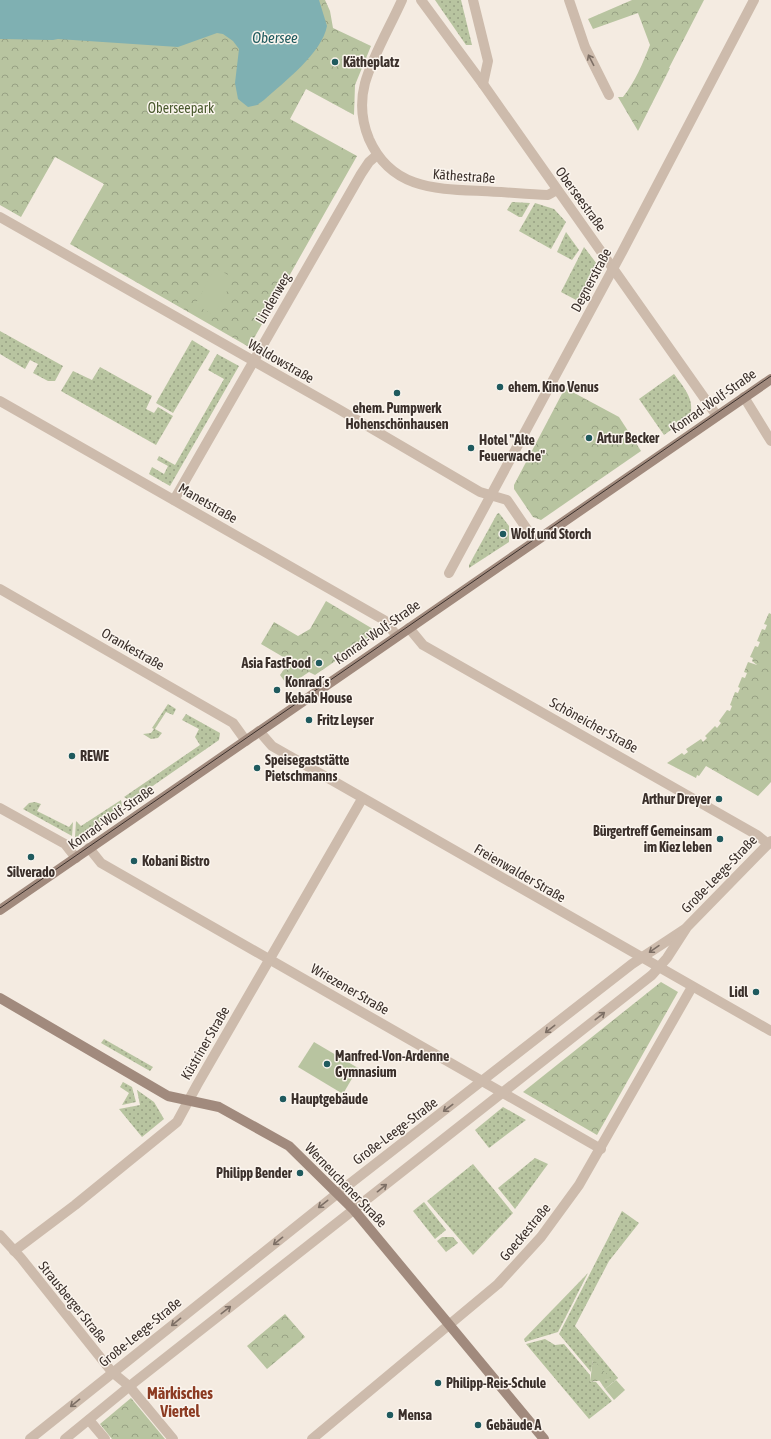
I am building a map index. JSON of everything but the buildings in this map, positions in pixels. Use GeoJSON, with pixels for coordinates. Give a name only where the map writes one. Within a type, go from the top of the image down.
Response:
{"type":"FeatureCollection","features":[{"type":"Feature","properties":{"kind":"main road","name":"Konrad-Wolf-Straße"},"geometry":{"type":"LineString","coordinates":[[0,910],[771,378]]}},
{"type":"Feature","properties":{"kind":"main road","name":"Werneuchener Straße"},"geometry":{"type":"LineString","coordinates":[[0,998],[168,1096],[219,1107],[288,1146],[354,1210],[451,1325],[544,1439]]}},
{"type":"Feature","properties":{"kind":"street","name":"Käthestraße"},"geometry":{"type":"LineString","coordinates":[[402,0],[368,73],[363,96],[363,118],[366,130],[378,155],[387,166],[400,176],[429,188],[548,195],[557,190]]}},
{"type":"Feature","properties":{"kind":"street","name":"Oberseestraße"},"geometry":{"type":"LineString","coordinates":[[421,0],[483,84],[717,416]]}},
{"type":"Feature","properties":{"kind":"street"},"geometry":{"type":"LineString","coordinates":[[473,0],[488,61],[483,84]]}},
{"type":"Feature","properties":{"kind":"street"},"geometry":{"type":"LineString","coordinates":[[569,0],[585,47],[609,95]]}},
{"type":"Feature","properties":{"kind":"street","name":"Degnerstraße"},"geometry":{"type":"LineString","coordinates":[[449,573],[613,268],[754,0]]}},
{"type":"Feature","properties":{"kind":"street","name":"Lindenweg"},"geometry":{"type":"LineString","coordinates":[[174,500],[252,361],[361,174],[369,162],[378,155]]}},
{"type":"Feature","properties":{"kind":"street","name":"Waldowstraße"},"geometry":{"type":"LineString","coordinates":[[0,217],[340,410],[480,492],[507,500],[535,541]]}},
{"type":"Feature","properties":{"kind":"street"},"geometry":{"type":"LineString","coordinates":[[744,397],[771,441]]}},
{"type":"Feature","properties":{"kind":"street","name":"Manetstraße"},"geometry":{"type":"LineString","coordinates":[[0,401],[384,620],[397,636]]}},
{"type":"Feature","properties":{"kind":"street","name":"Orankestraße"},"geometry":{"type":"LineString","coordinates":[[0,590],[233,723],[246,741]]}},
{"type":"Feature","properties":{"kind":"street","name":"Schöneicher Straße"},"geometry":{"type":"LineString","coordinates":[[409,628],[423,645],[631,762],[769,842]]}},
{"type":"Feature","properties":{"kind":"street","name":"Freienwalder Straße"},"geometry":{"type":"LineString","coordinates":[[259,731],[272,746],[362,799],[659,969],[771,1031]]}},
{"type":"Feature","properties":{"kind":"street","name":"Küstriner Straße"},"geometry":{"type":"LineString","coordinates":[[14,1251],[168,1131],[177,1122],[362,799]]}},
{"type":"Feature","properties":{"kind":"street"},"geometry":{"type":"LineString","coordinates":[[0,808],[66,844],[76,858]]}},
{"type":"Feature","properties":{"kind":"street","name":"Große-Leege-Straße"},"geometry":{"type":"LineString","coordinates":[[65,1439],[129,1386],[659,969],[687,927],[769,842]]}},
{"type":"Feature","properties":{"kind":"street","name":"Wriezener Straße"},"geometry":{"type":"LineString","coordinates":[[89,848],[102,863],[601,1149]]}},
{"type":"Feature","properties":{"kind":"street","name":"Große-Leege-Straße"},"geometry":{"type":"LineString","coordinates":[[30,1439],[338,1193],[642,958],[687,927]]}},
{"type":"Feature","properties":{"kind":"street","name":"Goeckestraße"},"geometry":{"type":"LineString","coordinates":[[312,1439],[451,1325],[498,1284],[536,1243],[573,1195],[601,1149],[692,987]]}},
{"type":"Feature","properties":{"kind":"street","name":"Strausberger Straße"},"geometry":{"type":"LineString","coordinates":[[0,1235],[112,1372],[129,1386],[173,1439]]}},
{"type":"Feature","properties":{"kind":"street"},"geometry":{"type":"LineString","coordinates":[[89,1420],[105,1439]]}},
{"type":"Feature","properties":{"kind":"green space","name":"Oberseepark"},"geometry":{"type":"Polygon","coordinates":[[[0,0],[325,0],[330,11],[333,28],[371,46],[355,85],[354,115],[306,89],[290,119],[357,156],[249,347],[70,244],[104,184],[55,157],[21,217],[0,205],[0,0]]]}},
{"type":"Feature","properties":{"kind":"green space"},"geometry":{"type":"Polygon","coordinates":[[[435,0],[461,0],[472,45],[466,45],[435,0]]]}},
{"type":"Feature","properties":{"kind":"green space"},"geometry":{"type":"Polygon","coordinates":[[[632,0],[704,0],[638,131],[618,97],[623,97],[635,79],[650,45],[638,13],[593,29],[588,19],[632,0]]]}},
{"type":"Feature","properties":{"kind":"green space"},"geometry":{"type":"Polygon","coordinates":[[[512,202],[530,203],[522,217],[519,217],[507,210],[512,202]]]}},
{"type":"Feature","properties":{"kind":"green space"},"geometry":{"type":"Polygon","coordinates":[[[535,203],[554,209],[566,222],[551,249],[519,231],[535,203]]]}},
{"type":"Feature","properties":{"kind":"green space"},"geometry":{"type":"Polygon","coordinates":[[[566,232],[579,250],[572,260],[557,252],[566,232]]]}},
{"type":"Feature","properties":{"kind":"green space"},"geometry":{"type":"Polygon","coordinates":[[[584,247],[597,264],[578,301],[561,292],[584,247]]]}},
{"type":"Feature","properties":{"kind":"green space"},"geometry":{"type":"Polygon","coordinates":[[[215,268],[234,278],[214,315],[195,305],[215,268]]]}},
{"type":"Feature","properties":{"kind":"green space"},"geometry":{"type":"Polygon","coordinates":[[[0,331],[63,366],[55,381],[48,381],[33,373],[38,364],[30,360],[25,369],[0,354],[0,331]]]}},
{"type":"Feature","properties":{"kind":"green space"},"geometry":{"type":"Polygon","coordinates":[[[192,340],[210,351],[173,413],[156,403],[192,340]]]}},
{"type":"Feature","properties":{"kind":"green space"},"geometry":{"type":"Polygon","coordinates":[[[217,354],[239,366],[170,486],[149,474],[152,467],[164,474],[168,466],[157,460],[159,456],[175,465],[224,379],[208,370],[217,354]]]}},
{"type":"Feature","properties":{"kind":"green space"},"geometry":{"type":"Polygon","coordinates":[[[100,367],[152,396],[146,409],[154,413],[158,407],[173,416],[156,445],[61,391],[73,371],[92,380],[100,367]]]}},
{"type":"Feature","properties":{"kind":"green space"},"geometry":{"type":"Polygon","coordinates":[[[674,374],[688,394],[691,410],[690,416],[664,435],[639,399],[674,374]]]}},
{"type":"Feature","properties":{"kind":"green space"},"geometry":{"type":"Polygon","coordinates":[[[565,388],[619,417],[641,451],[541,520],[533,517],[514,489],[514,485],[565,388]]]}},
{"type":"Feature","properties":{"kind":"green space"},"geometry":{"type":"Polygon","coordinates":[[[499,513],[509,526],[509,542],[469,568],[469,565],[497,514],[499,513]]]}},
{"type":"Feature","properties":{"kind":"green space"},"geometry":{"type":"Polygon","coordinates":[[[326,601],[378,632],[315,675],[309,672],[288,686],[280,675],[290,661],[261,644],[274,622],[298,636],[310,629],[326,601]]]}},
{"type":"Feature","properties":{"kind":"green space"},"geometry":{"type":"Polygon","coordinates":[[[769,613],[771,614],[771,782],[758,796],[706,766],[696,778],[667,763],[682,753],[684,755],[688,752],[686,749],[701,739],[703,742],[707,738],[705,736],[715,726],[717,728],[721,723],[719,721],[727,710],[730,711],[732,706],[730,705],[735,692],[738,693],[740,688],[738,687],[742,677],[745,678],[747,673],[744,672],[748,662],[757,665],[752,661],[753,658],[750,657],[755,646],[758,647],[760,642],[757,641],[762,629],[765,630],[767,625],[764,624],[769,613]]]}},
{"type":"Feature","properties":{"kind":"green space"},"geometry":{"type":"Polygon","coordinates":[[[168,704],[176,709],[173,715],[166,712],[155,729],[162,733],[158,738],[151,739],[143,734],[151,733],[154,729],[152,728],[168,704]]]}},
{"type":"Feature","properties":{"kind":"green space"},"geometry":{"type":"Polygon","coordinates":[[[186,714],[220,733],[219,740],[131,801],[124,797],[200,745],[195,737],[199,729],[182,720],[186,714]]]}},
{"type":"Feature","properties":{"kind":"green space"},"geometry":{"type":"Polygon","coordinates":[[[121,800],[122,807],[77,838],[75,837],[76,821],[81,826],[121,800]]]}},
{"type":"Feature","properties":{"kind":"green space"},"geometry":{"type":"Polygon","coordinates":[[[35,802],[41,804],[37,811],[69,827],[73,822],[72,836],[23,809],[29,803],[35,802]]]}},
{"type":"Feature","properties":{"kind":"green space"},"geometry":{"type":"Polygon","coordinates":[[[661,982],[678,992],[597,1135],[523,1092],[661,982]]]}},
{"type":"Feature","properties":{"kind":"green space"},"geometry":{"type":"Polygon","coordinates":[[[104,1039],[153,1067],[150,1071],[101,1043],[104,1039]]]}},
{"type":"Feature","properties":{"kind":"green space"},"geometry":{"type":"Polygon","coordinates":[[[314,1042],[358,1068],[343,1094],[298,1067],[314,1042]]]}},
{"type":"Feature","properties":{"kind":"green space"},"geometry":{"type":"Polygon","coordinates":[[[123,1082],[132,1087],[136,1102],[122,1105],[129,1093],[120,1087],[123,1082]]]}},
{"type":"Feature","properties":{"kind":"green space"},"geometry":{"type":"Polygon","coordinates":[[[137,1090],[154,1102],[164,1119],[142,1137],[119,1109],[140,1105],[137,1090]]]}},
{"type":"Feature","properties":{"kind":"green space"},"geometry":{"type":"Polygon","coordinates":[[[503,1107],[526,1120],[489,1148],[475,1130],[503,1107]]]}},
{"type":"Feature","properties":{"kind":"green space"},"geometry":{"type":"Polygon","coordinates":[[[535,1158],[548,1164],[515,1209],[498,1188],[535,1158]]]}},
{"type":"Feature","properties":{"kind":"green space"},"geometry":{"type":"Polygon","coordinates":[[[473,1164],[513,1213],[473,1255],[427,1201],[473,1164]]]}},
{"type":"Feature","properties":{"kind":"green space"},"geometry":{"type":"Polygon","coordinates":[[[424,1202],[446,1230],[435,1239],[413,1211],[424,1202]]]}},
{"type":"Feature","properties":{"kind":"green space"},"geometry":{"type":"Polygon","coordinates":[[[622,1211],[639,1223],[609,1261],[575,1326],[618,1378],[605,1389],[599,1380],[610,1379],[593,1360],[591,1372],[559,1334],[622,1211]]]}},
{"type":"Feature","properties":{"kind":"green space"},"geometry":{"type":"Polygon","coordinates":[[[442,1237],[453,1237],[458,1243],[446,1252],[437,1241],[442,1237]]]}},
{"type":"Feature","properties":{"kind":"green space"},"geometry":{"type":"Polygon","coordinates":[[[588,1273],[558,1332],[525,1342],[524,1339],[588,1273]]]}},
{"type":"Feature","properties":{"kind":"green space"},"geometry":{"type":"Polygon","coordinates":[[[285,1314],[305,1337],[267,1369],[247,1346],[285,1314]]]}},
{"type":"Feature","properties":{"kind":"green space"},"geometry":{"type":"Polygon","coordinates":[[[545,1339],[555,1345],[564,1344],[590,1375],[590,1382],[596,1382],[612,1401],[589,1419],[526,1344],[545,1339]]]}},
{"type":"Feature","properties":{"kind":"green space"},"geometry":{"type":"Polygon","coordinates":[[[593,1359],[611,1379],[590,1382],[593,1359]]]}},
{"type":"Feature","properties":{"kind":"green space"},"geometry":{"type":"Polygon","coordinates":[[[616,1380],[625,1390],[614,1400],[605,1389],[616,1380]]]}},
{"type":"Feature","properties":{"kind":"green space"},"geometry":{"type":"Polygon","coordinates":[[[131,1398],[165,1439],[112,1439],[100,1424],[131,1398]]]}},
{"type":"Feature","properties":{"kind":"water","name":"Obersee"},"geometry":{"type":"Polygon","coordinates":[[[0,0],[319,0],[327,26],[324,36],[310,57],[264,100],[257,105],[248,107],[238,99],[235,83],[239,49],[233,41],[223,34],[217,33],[178,47],[58,39],[0,39],[0,0]]]}},
{"type":"Feature","properties":{"kind":"tram line"},"geometry":{"type":"LineString","coordinates":[[0,908],[771,376]]}},
{"type":"Feature","properties":{"kind":"place","name":"Kätheplatz"},"geometry":{"type":"Point","coordinates":[335,62]}},
{"type":"Feature","properties":{"kind":"place","name":"ehem. Kino Venus"},"geometry":{"type":"Point","coordinates":[500,387]}},
{"type":"Feature","properties":{"kind":"place","name":"ehem. Pumpwerk Hohenschönhausen"},"geometry":{"type":"Point","coordinates":[397,393]}},
{"type":"Feature","properties":{"kind":"place","name":"Artur Becker"},"geometry":{"type":"Point","coordinates":[589,438]}},
{"type":"Feature","properties":{"kind":"place","name":"Hotel \"Alte Feuerwache\""},"geometry":{"type":"Point","coordinates":[471,448]}},
{"type":"Feature","properties":{"kind":"place","name":"Wolf und Storch"},"geometry":{"type":"Point","coordinates":[503,534]}},
{"type":"Feature","properties":{"kind":"place","name":"Asia FastFood"},"geometry":{"type":"Point","coordinates":[319,663]}},
{"type":"Feature","properties":{"kind":"place","name":"Konrad´s Kebab House"},"geometry":{"type":"Point","coordinates":[277,690]}},
{"type":"Feature","properties":{"kind":"place","name":"Fritz Leyser"},"geometry":{"type":"Point","coordinates":[309,720]}},
{"type":"Feature","properties":{"kind":"place","name":"REWE"},"geometry":{"type":"Point","coordinates":[72,756]}},
{"type":"Feature","properties":{"kind":"place","name":"Speisegaststätte Pietschmanns"},"geometry":{"type":"Point","coordinates":[257,768]}},
{"type":"Feature","properties":{"kind":"place","name":"Arthur Dreyer"},"geometry":{"type":"Point","coordinates":[719,799]}},
{"type":"Feature","properties":{"kind":"place","name":"Bürgertreff Gemeinsam im Kiez leben"},"geometry":{"type":"Point","coordinates":[720,839]}},
{"type":"Feature","properties":{"kind":"place","name":"Silverado"},"geometry":{"type":"Point","coordinates":[31,857]}},
{"type":"Feature","properties":{"kind":"place","name":"Kobani Bistro"},"geometry":{"type":"Point","coordinates":[134,861]}},
{"type":"Feature","properties":{"kind":"place","name":"Lidl"},"geometry":{"type":"Point","coordinates":[756,992]}},
{"type":"Feature","properties":{"kind":"place","name":"Manfred-Von-Ardenne Gymnasium"},"geometry":{"type":"Point","coordinates":[327,1064]}},
{"type":"Feature","properties":{"kind":"place","name":"Hauptgebäude"},"geometry":{"type":"Point","coordinates":[283,1099]}},
{"type":"Feature","properties":{"kind":"place","name":"Philipp Bender"},"geometry":{"type":"Point","coordinates":[300,1173]}},
{"type":"Feature","properties":{"kind":"place","name":"Philipp-Reis-Schule"},"geometry":{"type":"Point","coordinates":[438,1383]}},
{"type":"Feature","properties":{"kind":"place","name":"Mensa"},"geometry":{"type":"Point","coordinates":[390,1415]}},
{"type":"Feature","properties":{"kind":"place","name":"Gebäude A"},"geometry":{"type":"Point","coordinates":[478,1425]}},
{"type":"Feature","properties":{"kind":"district","name":"Märkisches Viertel"},"geometry":{"type":"Point","coordinates":[180,1402]}}]}
